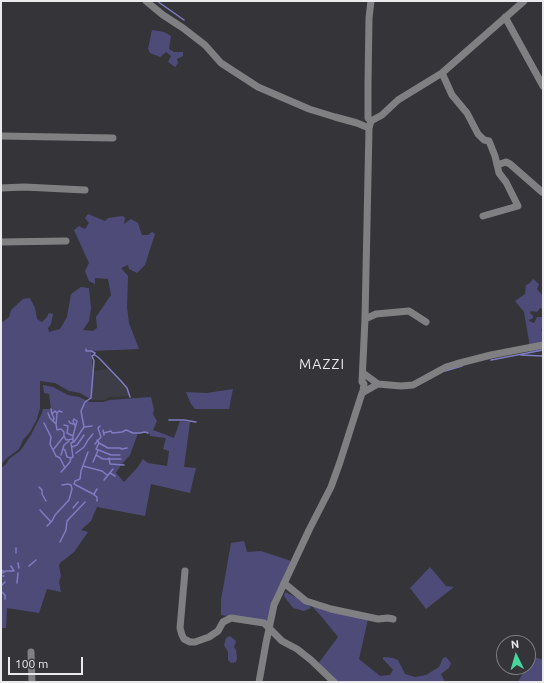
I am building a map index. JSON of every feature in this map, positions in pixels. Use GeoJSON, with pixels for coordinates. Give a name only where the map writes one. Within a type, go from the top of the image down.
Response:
{"type":"FeatureCollection","features":[{"type":"Feature","properties":{"kind":"street"},"geometry":{"type":"LineString","coordinates":[[146,1],[205,45],[221,63],[258,87],[309,109],[370,125]]}},
{"type":"Feature","properties":{"kind":"street"},"geometry":{"type":"LineString","coordinates":[[259,682],[274,605],[331,487],[363,391],[364,384],[362,382],[370,125],[368,118],[369,18],[371,1]]}},
{"type":"Feature","properties":{"kind":"street"},"geometry":{"type":"LineString","coordinates":[[370,125],[398,100],[442,73],[524,1]]}},
{"type":"Feature","properties":{"kind":"street"},"geometry":{"type":"LineString","coordinates":[[505,17],[543,86]]}},
{"type":"Feature","properties":{"kind":"street"},"geometry":{"type":"LineString","coordinates":[[442,73],[452,95],[467,113],[478,134],[484,140],[489,141],[499,173],[506,182],[518,206],[484,216]]}},
{"type":"Feature","properties":{"kind":"street"},"geometry":{"type":"LineString","coordinates":[[1,136],[113,138]]}},
{"type":"Feature","properties":{"kind":"street"},"geometry":{"type":"LineString","coordinates":[[497,165],[506,162],[510,164],[542,192],[543,191]]}},
{"type":"Feature","properties":{"kind":"street"},"geometry":{"type":"LineString","coordinates":[[1,188],[24,187],[85,190]]}},
{"type":"Feature","properties":{"kind":"street"},"geometry":{"type":"LineString","coordinates":[[1,242],[66,241]]}},
{"type":"Feature","properties":{"kind":"street"},"geometry":{"type":"LineString","coordinates":[[365,319],[376,314],[408,311],[426,322]]}},
{"type":"Feature","properties":{"kind":"street"},"geometry":{"type":"LineString","coordinates":[[363,374],[378,384],[401,386],[413,385],[446,367],[491,355],[543,346]]}},
{"type":"Feature","properties":{"kind":"street"},"geometry":{"type":"LineString","coordinates":[[363,391],[378,384]]}},
{"type":"Feature","properties":{"kind":"street"},"geometry":{"type":"LineString","coordinates":[[185,571],[180,628],[184,639],[190,642],[196,642],[209,637],[218,631],[223,622],[231,618],[264,623],[282,641],[297,649],[311,660],[334,682]]}},
{"type":"Feature","properties":{"kind":"street"},"geometry":{"type":"LineString","coordinates":[[284,583],[306,601],[331,609],[378,619],[393,619]]}},
{"type":"Feature","properties":{"kind":"street"},"geometry":{"type":"LineString","coordinates":[[31,652],[32,682]]}},
{"type":"Feature","properties":{"kind":"shaded area"},"geometry":{"type":"Polygon","coordinates":[[[152,30],[164,32],[171,36],[169,49],[174,52],[183,52],[183,56],[177,59],[178,63],[175,67],[168,62],[171,56],[166,52],[160,57],[150,53],[148,49],[152,30]]]}},
{"type":"Feature","properties":{"kind":"shaded area"},"geometry":{"type":"Polygon","coordinates":[[[88,214],[105,221],[108,218],[123,216],[125,218],[124,224],[131,219],[138,223],[142,235],[148,235],[152,232],[155,234],[145,265],[137,273],[129,269],[128,265],[121,268],[128,276],[127,307],[129,323],[139,349],[91,351],[93,370],[92,395],[90,399],[80,393],[69,391],[55,383],[40,381],[40,408],[37,419],[30,432],[23,440],[19,449],[7,458],[1,465],[1,323],[9,317],[11,310],[23,299],[30,298],[35,308],[37,319],[42,322],[49,313],[53,314],[51,324],[48,328],[49,332],[60,329],[67,317],[71,294],[81,287],[89,288],[91,308],[89,321],[83,330],[93,331],[97,328],[96,317],[111,295],[108,279],[95,278],[95,284],[89,281],[85,271],[89,263],[74,230],[79,226],[85,229],[89,223],[85,218],[88,214]]]}},
{"type":"Feature","properties":{"kind":"shaded area"},"geometry":{"type":"Polygon","coordinates":[[[533,279],[539,284],[537,289],[543,296],[543,309],[540,308],[537,312],[531,311],[530,313],[533,318],[529,321],[534,323],[537,317],[543,317],[543,325],[541,330],[543,333],[543,350],[529,353],[529,341],[524,312],[515,301],[525,294],[526,285],[533,279]]]}},
{"type":"Feature","properties":{"kind":"shaded area"},"geometry":{"type":"Polygon","coordinates":[[[109,369],[127,388],[129,396],[109,397],[105,400],[88,400],[92,395],[93,371],[109,369]]]}},
{"type":"Feature","properties":{"kind":"shaded area"},"geometry":{"type":"Polygon","coordinates":[[[43,385],[53,387],[68,395],[79,397],[90,402],[151,397],[154,410],[153,414],[157,421],[153,430],[174,438],[180,421],[190,422],[184,467],[196,468],[190,493],[151,484],[145,516],[97,507],[91,521],[81,530],[88,532],[74,552],[60,563],[59,566],[61,576],[59,582],[61,592],[47,589],[39,613],[7,608],[6,628],[1,628],[1,468],[9,459],[21,450],[32,433],[43,409],[51,409],[49,394],[44,393],[43,385]],[[145,432],[138,433],[130,455],[116,473],[124,482],[143,459],[148,463],[167,466],[169,451],[163,449],[166,438],[150,436],[150,434],[145,432]]]}},
{"type":"Feature","properties":{"kind":"shaded area"},"geometry":{"type":"Polygon","coordinates":[[[233,389],[229,409],[195,409],[186,392],[207,393],[233,389]]]}},
{"type":"Feature","properties":{"kind":"shaded area"},"geometry":{"type":"Polygon","coordinates":[[[244,541],[247,552],[261,551],[291,561],[268,620],[265,622],[221,615],[221,600],[231,543],[244,541]]]}},
{"type":"Feature","properties":{"kind":"shaded area"},"geometry":{"type":"Polygon","coordinates":[[[430,567],[446,586],[454,587],[426,609],[410,588],[430,567]]]}},
{"type":"Feature","properties":{"kind":"shaded area"},"geometry":{"type":"Polygon","coordinates":[[[285,592],[306,602],[311,608],[304,611],[293,608],[284,596],[285,592]]]}},
{"type":"Feature","properties":{"kind":"shaded area"},"geometry":{"type":"Polygon","coordinates":[[[308,602],[368,619],[359,659],[380,676],[390,675],[393,670],[383,659],[383,657],[398,660],[405,674],[415,677],[426,675],[439,667],[443,658],[446,657],[451,663],[449,668],[441,674],[445,682],[337,682],[318,664],[338,637],[308,602]]]}},
{"type":"Feature","properties":{"kind":"shaded area"},"geometry":{"type":"Polygon","coordinates":[[[230,636],[236,641],[234,647],[237,658],[236,662],[231,663],[228,660],[228,652],[224,645],[226,638],[230,636]]]}},
{"type":"Feature","properties":{"kind":"shaded area"},"geometry":{"type":"Polygon","coordinates":[[[536,657],[543,660],[543,682],[518,682],[522,675],[536,675],[536,657]]]}},
{"type":"Feature","properties":{"kind":"waterway"},"geometry":{"type":"LineString","coordinates":[[157,1],[184,20]]}},
{"type":"Feature","properties":{"kind":"waterway"},"geometry":{"type":"LineString","coordinates":[[61,472],[73,457],[71,443],[74,442],[84,427],[81,411],[85,402],[91,398],[94,361],[92,356],[95,353],[86,351],[86,349]]}},
{"type":"Feature","properties":{"kind":"waterway"},"geometry":{"type":"LineString","coordinates":[[491,360],[543,350]]}},
{"type":"Feature","properties":{"kind":"waterway"},"geometry":{"type":"LineString","coordinates":[[95,355],[127,388],[130,397]]}},
{"type":"Feature","properties":{"kind":"waterway"},"geometry":{"type":"LineString","coordinates":[[521,355],[543,356]]}},
{"type":"Feature","properties":{"kind":"waterway"},"geometry":{"type":"LineString","coordinates":[[445,371],[462,366]]}},
{"type":"Feature","properties":{"kind":"waterway"},"geometry":{"type":"LineString","coordinates":[[51,409],[54,418],[53,421]]}},
{"type":"Feature","properties":{"kind":"waterway"},"geometry":{"type":"LineString","coordinates":[[52,414],[55,411],[57,413]]}},
{"type":"Feature","properties":{"kind":"waterway"},"geometry":{"type":"LineString","coordinates":[[56,424],[57,413],[59,411],[62,412]]}},
{"type":"Feature","properties":{"kind":"waterway"},"geometry":{"type":"LineString","coordinates":[[48,413],[50,418],[56,424],[57,430],[61,429],[64,432],[64,436],[53,450]]}},
{"type":"Feature","properties":{"kind":"waterway"},"geometry":{"type":"LineString","coordinates":[[74,419],[73,421],[75,426]]}},
{"type":"Feature","properties":{"kind":"waterway"},"geometry":{"type":"LineString","coordinates":[[73,442],[77,421],[74,419]]}},
{"type":"Feature","properties":{"kind":"waterway"},"geometry":{"type":"LineString","coordinates":[[169,420],[196,422]]}},
{"type":"Feature","properties":{"kind":"waterway"},"geometry":{"type":"LineString","coordinates":[[69,421],[73,424]]}},
{"type":"Feature","properties":{"kind":"waterway"},"geometry":{"type":"LineString","coordinates":[[44,423],[51,437],[50,444],[56,456],[60,458],[65,468]]}},
{"type":"Feature","properties":{"kind":"waterway"},"geometry":{"type":"LineString","coordinates":[[64,425],[68,426],[67,433],[73,436]]}},
{"type":"Feature","properties":{"kind":"waterway"},"geometry":{"type":"LineString","coordinates":[[84,427],[92,426]]}},
{"type":"Feature","properties":{"kind":"waterway"},"geometry":{"type":"LineString","coordinates":[[95,444],[101,437],[98,428],[100,426]]}},
{"type":"Feature","properties":{"kind":"waterway"},"geometry":{"type":"LineString","coordinates":[[103,430],[104,435]]}},
{"type":"Feature","properties":{"kind":"waterway"},"geometry":{"type":"LineString","coordinates":[[104,433],[111,431],[112,433],[122,432],[126,430],[133,433],[148,433]]}},
{"type":"Feature","properties":{"kind":"waterway"},"geometry":{"type":"LineString","coordinates":[[76,453],[84,447],[93,434]]}},
{"type":"Feature","properties":{"kind":"waterway"},"geometry":{"type":"LineString","coordinates":[[72,447],[77,445],[84,435]]}},
{"type":"Feature","properties":{"kind":"waterway"},"geometry":{"type":"LineString","coordinates":[[64,436],[66,440],[73,439]]}},
{"type":"Feature","properties":{"kind":"waterway"},"geometry":{"type":"LineString","coordinates":[[97,440],[99,443],[108,448],[127,448]]}},
{"type":"Feature","properties":{"kind":"waterway"},"geometry":{"type":"LineString","coordinates":[[61,455],[64,445],[69,441]]}},
{"type":"Feature","properties":{"kind":"waterway"},"geometry":{"type":"LineString","coordinates":[[99,443],[96,449],[111,455],[120,455]]}},
{"type":"Feature","properties":{"kind":"waterway"},"geometry":{"type":"LineString","coordinates":[[63,449],[65,450],[67,457],[71,458]]}},
{"type":"Feature","properties":{"kind":"waterway"},"geometry":{"type":"LineString","coordinates":[[98,450],[96,455],[103,459],[121,459]]}},
{"type":"Feature","properties":{"kind":"waterway"},"geometry":{"type":"LineString","coordinates":[[88,452],[81,471],[80,479],[75,481],[74,484],[93,494],[97,497],[97,501]]}},
{"type":"Feature","properties":{"kind":"waterway"},"geometry":{"type":"LineString","coordinates":[[93,462],[96,455]]}},
{"type":"Feature","properties":{"kind":"waterway"},"geometry":{"type":"LineString","coordinates":[[109,458],[110,464],[124,465]]}},
{"type":"Feature","properties":{"kind":"waterway"},"geometry":{"type":"LineString","coordinates":[[83,466],[102,471],[107,475]]}},
{"type":"Feature","properties":{"kind":"waterway"},"geometry":{"type":"LineString","coordinates":[[104,480],[113,469]]}},
{"type":"Feature","properties":{"kind":"waterway"},"geometry":{"type":"LineString","coordinates":[[110,473],[115,476]]}},
{"type":"Feature","properties":{"kind":"waterway"},"geometry":{"type":"LineString","coordinates":[[47,526],[69,500],[72,489],[71,485],[62,485]]}},
{"type":"Feature","properties":{"kind":"waterway"},"geometry":{"type":"LineString","coordinates":[[39,487],[42,490],[42,494],[46,501]]}},
{"type":"Feature","properties":{"kind":"waterway"},"geometry":{"type":"LineString","coordinates":[[94,494],[97,489]]}},
{"type":"Feature","properties":{"kind":"waterway"},"geometry":{"type":"LineString","coordinates":[[73,508],[78,502]]}},
{"type":"Feature","properties":{"kind":"waterway"},"geometry":{"type":"LineString","coordinates":[[60,542],[66,530],[67,521],[85,502]]}},
{"type":"Feature","properties":{"kind":"waterway"},"geometry":{"type":"LineString","coordinates":[[40,510],[51,522]]}},
{"type":"Feature","properties":{"kind":"waterway"},"geometry":{"type":"LineString","coordinates":[[16,548],[16,553]]}},
{"type":"Feature","properties":{"kind":"waterway"},"geometry":{"type":"LineString","coordinates":[[29,566],[36,560]]}},
{"type":"Feature","properties":{"kind":"waterway"},"geometry":{"type":"LineString","coordinates":[[18,563],[19,568]]}},
{"type":"Feature","properties":{"kind":"waterway"},"geometry":{"type":"LineString","coordinates":[[6,571],[14,571],[11,566]]}},
{"type":"Feature","properties":{"kind":"waterway"},"geometry":{"type":"LineString","coordinates":[[1,570],[5,572]]}},
{"type":"Feature","properties":{"kind":"waterway"},"geometry":{"type":"LineString","coordinates":[[17,583],[18,573]]}},
{"type":"Feature","properties":{"kind":"waterway"},"geometry":{"type":"LineString","coordinates":[[2,585],[5,582]]}},
{"type":"Feature","properties":{"kind":"waterway"},"geometry":{"type":"LineString","coordinates":[[2,592],[5,595],[5,599]]}},
{"type":"Feature","properties":{"kind":"district","name":"MAZZI"},"geometry":{"type":"Point","coordinates":[322,364]}}]}
